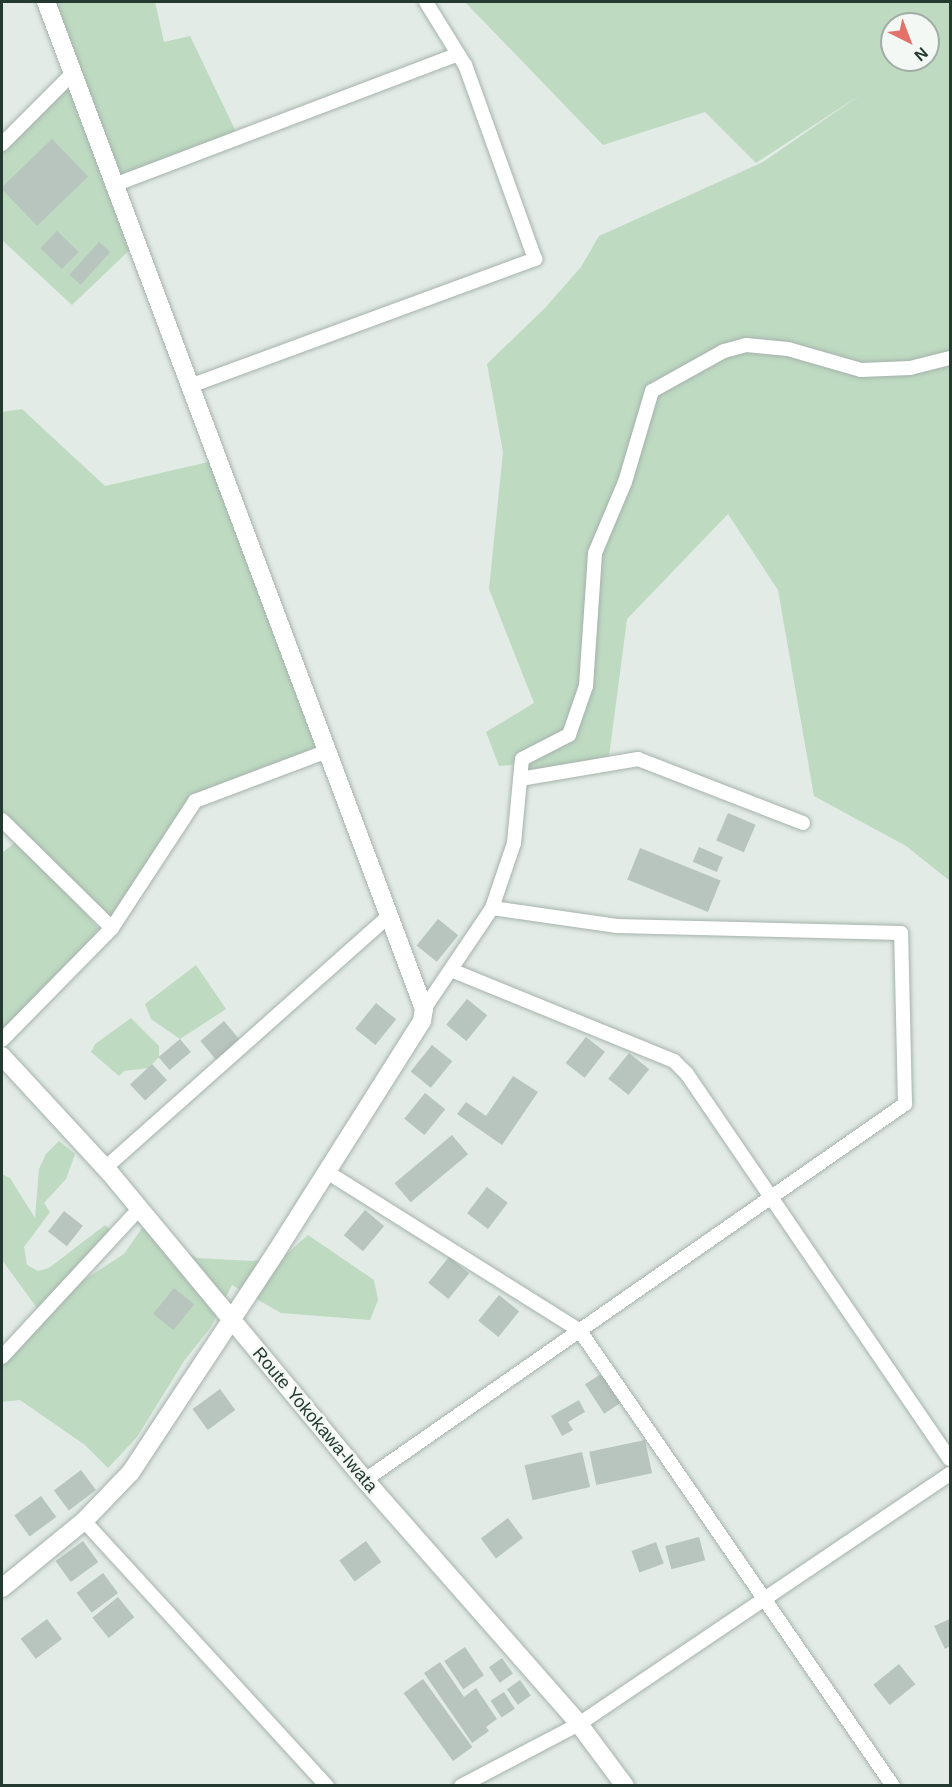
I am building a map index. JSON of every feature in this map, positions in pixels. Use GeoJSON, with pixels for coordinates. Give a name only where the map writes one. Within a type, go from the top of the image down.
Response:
{"type":"FeatureCollection","features":[{"type":"Feature","properties":{"kind":"street"},"geometry":{"type":"LineString","coordinates":[[46,2],[424,1009]]}},
{"type":"Feature","properties":{"kind":"street"},"geometry":{"type":"LineString","coordinates":[[189,386],[535,258],[458,54],[426,2]]}},
{"type":"Feature","properties":{"kind":"street"},"geometry":{"type":"LineString","coordinates":[[114,185],[458,54]]}},
{"type":"Feature","properties":{"kind":"street"},"geometry":{"type":"LineString","coordinates":[[2,144],[72,74]]}},
{"type":"Feature","properties":{"kind":"street"},"geometry":{"type":"LineString","coordinates":[[2,1588],[84,1521],[131,1472],[233,1321],[422,1021],[424,1009],[492,909],[514,843],[522,759],[569,735],[586,686],[595,553],[625,482],[652,391],[724,351],[746,345],[788,349],[861,370],[910,368],[951,358]]}},
{"type":"Feature","properties":{"kind":"street"},"geometry":{"type":"LineString","coordinates":[[2,1040],[112,928],[195,801],[327,751]]}},
{"type":"Feature","properties":{"kind":"street"},"geometry":{"type":"LineString","coordinates":[[520,779],[638,759],[803,823]]}},
{"type":"Feature","properties":{"kind":"street"},"geometry":{"type":"LineString","coordinates":[[2,820],[112,928]]}},
{"type":"Feature","properties":{"kind":"street"},"geometry":{"type":"LineString","coordinates":[[365,1480],[772,1200],[905,1104],[901,933],[617,926],[492,909]]}},
{"type":"Feature","properties":{"kind":"street"},"geometry":{"type":"LineString","coordinates":[[105,1168],[389,916]]}},
{"type":"Feature","properties":{"kind":"street"},"geometry":{"type":"LineString","coordinates":[[451,970],[674,1060],[951,1460]]}},
{"type":"Feature","properties":{"kind":"street","name":"Route Yokokawa-Iwata"},"geometry":{"type":"LineString","coordinates":[[2,1056],[140,1208],[365,1480],[579,1724],[625,1785]]}},
{"type":"Feature","properties":{"kind":"street"},"geometry":{"type":"LineString","coordinates":[[327,1172],[580,1331],[893,1785]]}},
{"type":"Feature","properties":{"kind":"street"},"geometry":{"type":"LineString","coordinates":[[2,1357],[140,1208]]}},
{"type":"Feature","properties":{"kind":"street"},"geometry":{"type":"LineString","coordinates":[[462,1785],[579,1724],[951,1474]]}},
{"type":"Feature","properties":{"kind":"street"},"geometry":{"type":"LineString","coordinates":[[84,1521],[327,1785]]}},
{"type":"Feature","properties":{"kind":"green space"},"geometry":{"type":"Polygon","coordinates":[[[46,2],[155,2],[164,42],[190,36],[238,136],[114,185],[136,244],[72,305],[2,240],[2,144],[72,74],[46,2]]]}},
{"type":"Feature","properties":{"kind":"green space"},"geometry":{"type":"Polygon","coordinates":[[[465,2],[950,2],[950,881],[906,846],[814,796],[778,590],[728,514],[627,619],[608,764],[520,779],[521,764],[499,766],[486,732],[534,703],[489,589],[503,452],[487,364],[545,308],[581,267],[599,236],[763,162],[863,93],[756,163],[705,112],[603,145],[465,2]]]}},
{"type":"Feature","properties":{"kind":"green space"},"geometry":{"type":"Polygon","coordinates":[[[22,409],[105,486],[217,460],[319,754],[266,766],[217,785],[190,802],[112,928],[30,850],[99,929],[2,1035],[2,853],[19,839],[2,822],[2,412],[22,409]]]}},
{"type":"Feature","properties":{"kind":"green space"},"geometry":{"type":"Polygon","coordinates":[[[196,965],[226,1009],[180,1039],[151,1019],[145,1004],[196,965]]]}},
{"type":"Feature","properties":{"kind":"green space"},"geometry":{"type":"Polygon","coordinates":[[[131,1018],[159,1046],[159,1057],[148,1068],[124,1071],[119,1076],[91,1052],[95,1044],[131,1018]]]}},
{"type":"Feature","properties":{"kind":"green space"},"geometry":{"type":"Polygon","coordinates":[[[59,1141],[75,1154],[66,1179],[44,1203],[50,1212],[24,1247],[27,1265],[38,1271],[49,1268],[105,1225],[112,1231],[59,1296],[124,1254],[142,1228],[197,1258],[252,1261],[282,1258],[308,1235],[374,1280],[378,1300],[370,1320],[281,1313],[232,1285],[211,1327],[184,1361],[137,1437],[108,1468],[85,1445],[20,1400],[2,1402],[2,1367],[51,1305],[37,1308],[2,1260],[2,1174],[10,1178],[35,1218],[39,1169],[46,1154],[59,1141]]]}},
{"type":"Feature","properties":{"kind":"building"},"geometry":{"type":"Polygon","coordinates":[[[52,139],[88,176],[37,226],[2,187],[52,139]]]}},
{"type":"Feature","properties":{"kind":"building"},"geometry":{"type":"Polygon","coordinates":[[[57,231],[79,252],[62,269],[40,248],[57,231]]]}},
{"type":"Feature","properties":{"kind":"building"},"geometry":{"type":"Polygon","coordinates":[[[99,242],[110,252],[81,285],[70,275],[99,242]]]}},
{"type":"Feature","properties":{"kind":"building"},"geometry":{"type":"Polygon","coordinates":[[[728,813],[756,825],[744,852],[716,841],[728,813]]]}},
{"type":"Feature","properties":{"kind":"building"},"geometry":{"type":"Polygon","coordinates":[[[699,847],[723,857],[717,872],[693,862],[699,847]]]}},
{"type":"Feature","properties":{"kind":"building"},"geometry":{"type":"Polygon","coordinates":[[[640,848],[721,881],[708,912],[627,880],[640,848]]]}},
{"type":"Feature","properties":{"kind":"building"},"geometry":{"type":"Polygon","coordinates":[[[438,919],[458,935],[437,962],[417,945],[438,919]]]}},
{"type":"Feature","properties":{"kind":"building"},"geometry":{"type":"Polygon","coordinates":[[[467,999],[487,1015],[466,1041],[446,1025],[467,999]]]}},
{"type":"Feature","properties":{"kind":"building"},"geometry":{"type":"Polygon","coordinates":[[[376,1003],[396,1019],[375,1045],[355,1029],[376,1003]]]}},
{"type":"Feature","properties":{"kind":"building"},"geometry":{"type":"Polygon","coordinates":[[[224,1021],[240,1040],[216,1060],[200,1041],[224,1021]]]}},
{"type":"Feature","properties":{"kind":"building"},"geometry":{"type":"Polygon","coordinates":[[[586,1037],[605,1052],[585,1078],[566,1063],[586,1037]]]}},
{"type":"Feature","properties":{"kind":"building"},"geometry":{"type":"Polygon","coordinates":[[[180,1039],[191,1052],[169,1070],[159,1057],[180,1039]]]}},
{"type":"Feature","properties":{"kind":"building"},"geometry":{"type":"Polygon","coordinates":[[[432,1045],[452,1061],[431,1088],[411,1071],[432,1045]]]}},
{"type":"Feature","properties":{"kind":"building"},"geometry":{"type":"Polygon","coordinates":[[[629,1053],[649,1069],[628,1095],[608,1079],[629,1053]]]}},
{"type":"Feature","properties":{"kind":"building"},"geometry":{"type":"Polygon","coordinates":[[[152,1064],[167,1080],[145,1101],[130,1084],[152,1064]]]}},
{"type":"Feature","properties":{"kind":"building"},"geometry":{"type":"Polygon","coordinates":[[[513,1076],[538,1092],[502,1145],[457,1114],[466,1102],[486,1116],[513,1076]]]}},
{"type":"Feature","properties":{"kind":"building"},"geometry":{"type":"Polygon","coordinates":[[[425,1093],[445,1109],[424,1135],[404,1119],[425,1093]]]}},
{"type":"Feature","properties":{"kind":"building"},"geometry":{"type":"Polygon","coordinates":[[[452,1135],[468,1154],[411,1202],[395,1183],[452,1135]]]}},
{"type":"Feature","properties":{"kind":"building"},"geometry":{"type":"Polygon","coordinates":[[[487,1187],[508,1203],[488,1229],[467,1213],[487,1187]]]}},
{"type":"Feature","properties":{"kind":"building"},"geometry":{"type":"Polygon","coordinates":[[[365,1210],[384,1226],[363,1251],[344,1235],[365,1210]]]}},
{"type":"Feature","properties":{"kind":"building"},"geometry":{"type":"Polygon","coordinates":[[[64,1211],[83,1226],[67,1246],[48,1231],[64,1211]]]}},
{"type":"Feature","properties":{"kind":"building"},"geometry":{"type":"Polygon","coordinates":[[[449,1257],[469,1273],[448,1299],[428,1283],[449,1257]]]}},
{"type":"Feature","properties":{"kind":"building"},"geometry":{"type":"Polygon","coordinates":[[[174,1288],[194,1304],[173,1330],[153,1314],[174,1288]]]}},
{"type":"Feature","properties":{"kind":"building"},"geometry":{"type":"Polygon","coordinates":[[[499,1295],[519,1311],[498,1337],[478,1321],[499,1295]]]}},
{"type":"Feature","properties":{"kind":"building"},"geometry":{"type":"Polygon","coordinates":[[[601,1374],[620,1403],[604,1414],[585,1384],[601,1374]]]}},
{"type":"Feature","properties":{"kind":"building"},"geometry":{"type":"Polygon","coordinates":[[[220,1389],[235,1410],[208,1430],[192,1409],[220,1389]]]}},
{"type":"Feature","properties":{"kind":"building"},"geometry":{"type":"Polygon","coordinates":[[[579,1400],[585,1412],[568,1422],[573,1430],[562,1436],[551,1416],[579,1400]]]}},
{"type":"Feature","properties":{"kind":"building"},"geometry":{"type":"Polygon","coordinates":[[[645,1440],[652,1473],[596,1485],[589,1452],[645,1440]]]}},
{"type":"Feature","properties":{"kind":"building"},"geometry":{"type":"Polygon","coordinates":[[[582,1452],[590,1487],[533,1500],[525,1465],[582,1452]]]}},
{"type":"Feature","properties":{"kind":"building"},"geometry":{"type":"Polygon","coordinates":[[[81,1470],[96,1490],[69,1510],[54,1490],[81,1470]]]}},
{"type":"Feature","properties":{"kind":"building"},"geometry":{"type":"Polygon","coordinates":[[[41,1496],[56,1517],[30,1536],[14,1515],[41,1496]]]}},
{"type":"Feature","properties":{"kind":"building"},"geometry":{"type":"Polygon","coordinates":[[[508,1518],[523,1538],[496,1558],[481,1538],[508,1518]]]}},
{"type":"Feature","properties":{"kind":"building"},"geometry":{"type":"Polygon","coordinates":[[[699,1537],[705,1560],[671,1569],[665,1546],[699,1537]]]}},
{"type":"Feature","properties":{"kind":"building"},"geometry":{"type":"Polygon","coordinates":[[[83,1541],[98,1562],[71,1582],[55,1561],[83,1541]]]}},
{"type":"Feature","properties":{"kind":"building"},"geometry":{"type":"Polygon","coordinates":[[[366,1541],[381,1562],[355,1581],[339,1560],[366,1541]]]}},
{"type":"Feature","properties":{"kind":"building"},"geometry":{"type":"Polygon","coordinates":[[[656,1542],[664,1564],[639,1573],[632,1551],[656,1542]]]}},
{"type":"Feature","properties":{"kind":"building"},"geometry":{"type":"Polygon","coordinates":[[[103,1573],[118,1593],[92,1613],[77,1593],[103,1573]]]}},
{"type":"Feature","properties":{"kind":"building"},"geometry":{"type":"Polygon","coordinates":[[[118,1597],[134,1617],[109,1638],[92,1618],[118,1597]]]}},
{"type":"Feature","properties":{"kind":"building"},"geometry":{"type":"Polygon","coordinates":[[[47,1619],[62,1639],[36,1659],[21,1639],[47,1619]]]}},
{"type":"Feature","properties":{"kind":"building"},"geometry":{"type":"Polygon","coordinates":[[[950,1619],[950,1646],[945,1649],[934,1626],[950,1619]]]}},
{"type":"Feature","properties":{"kind":"building"},"geometry":{"type":"Polygon","coordinates":[[[465,1647],[484,1675],[463,1689],[444,1661],[465,1647]]]}},
{"type":"Feature","properties":{"kind":"building"},"geometry":{"type":"Polygon","coordinates":[[[502,1658],[513,1674],[500,1683],[489,1667],[502,1658]]]}},
{"type":"Feature","properties":{"kind":"building"},"geometry":{"type":"Polygon","coordinates":[[[440,1662],[464,1697],[476,1688],[497,1719],[486,1727],[489,1731],[472,1743],[424,1673],[440,1662]]]}},
{"type":"Feature","properties":{"kind":"building"},"geometry":{"type":"Polygon","coordinates":[[[899,1664],[915,1684],[890,1705],[873,1685],[899,1664]]]}},
{"type":"Feature","properties":{"kind":"building"},"geometry":{"type":"Polygon","coordinates":[[[423,1679],[472,1747],[453,1761],[404,1693],[423,1679]]]}},
{"type":"Feature","properties":{"kind":"building"},"geometry":{"type":"Polygon","coordinates":[[[520,1680],[531,1696],[518,1705],[507,1689],[520,1680]]]}},
{"type":"Feature","properties":{"kind":"building"},"geometry":{"type":"Polygon","coordinates":[[[504,1692],[515,1709],[501,1717],[491,1701],[504,1692]]]}}]}
